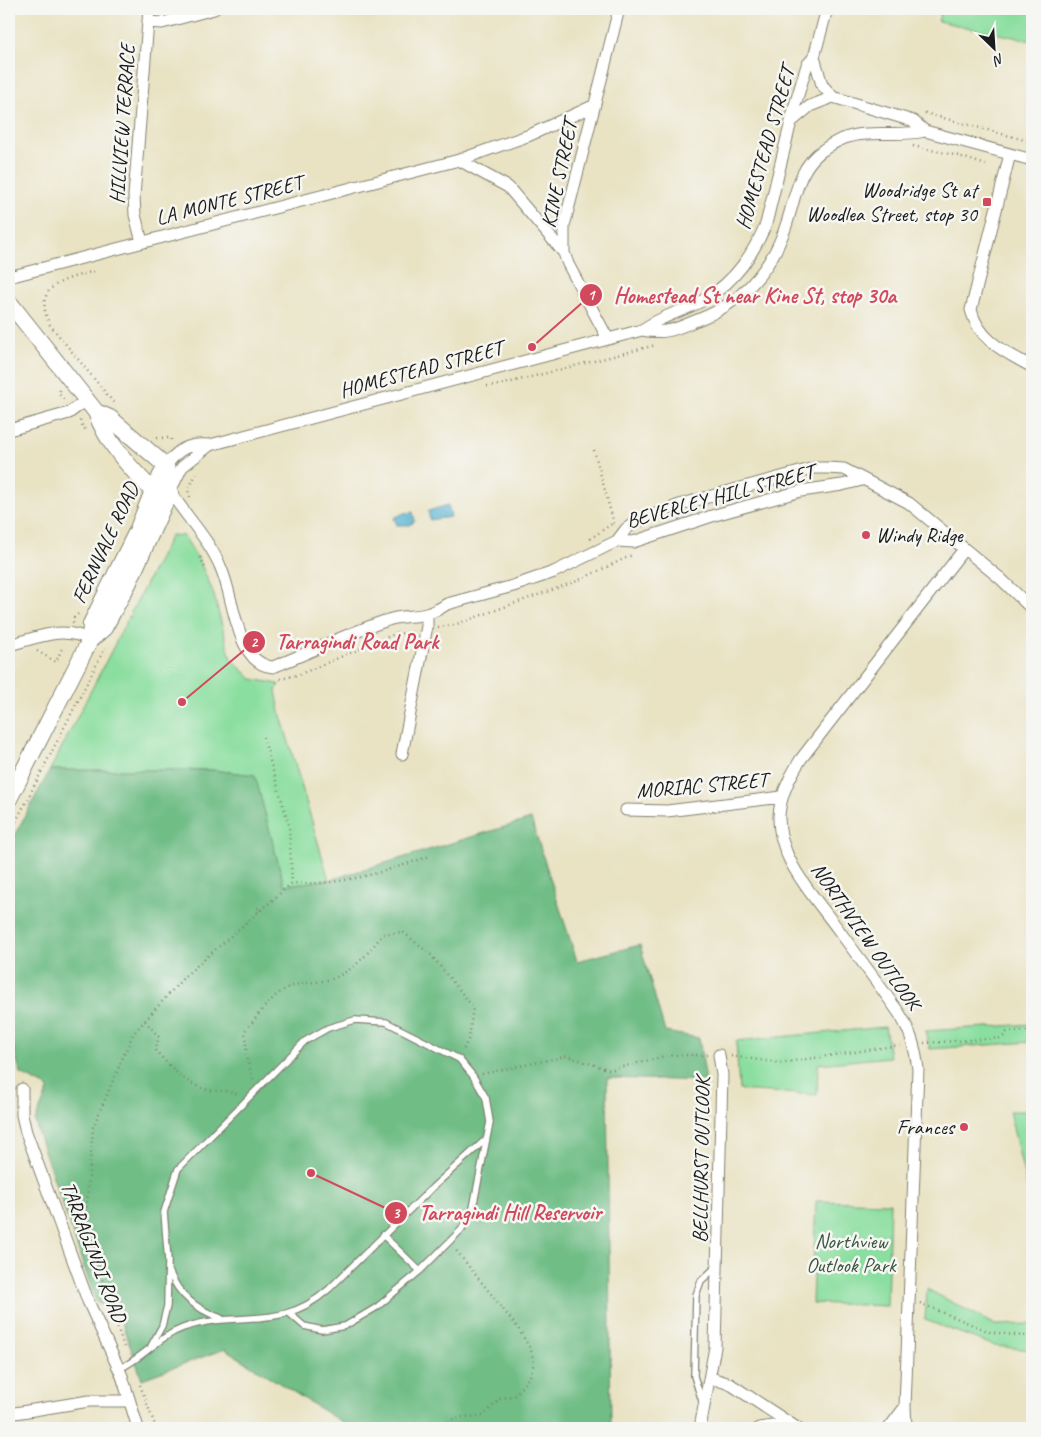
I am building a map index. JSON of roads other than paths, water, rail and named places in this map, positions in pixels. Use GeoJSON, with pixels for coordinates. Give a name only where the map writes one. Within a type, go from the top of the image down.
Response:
{"type":"FeatureCollection","features":[{"type":"Feature","properties":{"kind":"street","name":"HILLVIEW TERRACE"},"geometry":{"type":"LineString","coordinates":[[142,242],[135,215],[134,196],[149,9]]}},
{"type":"Feature","properties":{"kind":"street"},"geometry":{"type":"LineString","coordinates":[[148,22],[162,23],[214,9]]}},
{"type":"Feature","properties":{"kind":"street","name":"KINE STREET"},"geometry":{"type":"LineString","coordinates":[[608,339],[564,253],[564,226],[619,9]]}},
{"type":"Feature","properties":{"kind":"street","name":"HOMESTEAD STREET"},"geometry":{"type":"LineString","coordinates":[[166,466],[176,451],[184,446],[196,443],[210,444],[642,330],[659,318],[707,298],[738,273],[766,224],[807,65],[814,57],[826,9]]}},
{"type":"Feature","properties":{"kind":"street"},"geometry":{"type":"LineString","coordinates":[[814,57],[822,85],[834,97],[913,122],[925,130],[1032,160]]}},
{"type":"Feature","properties":{"kind":"street"},"geometry":{"type":"LineString","coordinates":[[792,121],[810,106],[834,97]]}},
{"type":"Feature","properties":{"kind":"street","name":"LA MONTE STREET"},"geometry":{"type":"LineString","coordinates":[[9,277],[459,160],[530,135],[593,106]]}},
{"type":"Feature","properties":{"kind":"street","name":"HOMESTEAD STREET"},"geometry":{"type":"LineString","coordinates":[[642,330],[660,334],[678,328],[725,308],[745,292],[772,258],[784,234],[800,179],[808,164],[822,150],[836,141],[852,135],[872,132],[908,134],[925,130]]}},
{"type":"Feature","properties":{"kind":"street"},"geometry":{"type":"LineString","coordinates":[[1010,154],[972,300],[974,322],[987,339],[1032,367]]}},
{"type":"Feature","properties":{"kind":"street"},"geometry":{"type":"LineString","coordinates":[[459,160],[508,187],[564,253]]}},
{"type":"Feature","properties":{"kind":"street"},"geometry":{"type":"LineString","coordinates":[[9,302],[91,406],[101,427],[135,472],[153,491],[170,490],[166,466],[110,418],[91,406],[9,430]]}},
{"type":"Feature","properties":{"kind":"street","name":"HOMESTEAD STREET"},"geometry":{"type":"LineString","coordinates":[[170,490],[182,467],[210,444]]}},
{"type":"Feature","properties":{"kind":"street","name":"FERNVALE ROAD"},"geometry":{"type":"LineString","coordinates":[[90,640],[91,624],[138,532],[153,491],[166,466]]}},
{"type":"Feature","properties":{"kind":"street","name":"BEVERLEY HILL STREET"},"geometry":{"type":"LineString","coordinates":[[617,542],[626,530],[636,522],[679,505],[814,468],[844,469],[909,503],[1028,597],[1032,610]]}},
{"type":"Feature","properties":{"kind":"street","name":"BEVERLEY HILL STREET"},"geometry":{"type":"LineString","coordinates":[[170,490],[222,568],[244,644],[262,666],[273,668],[333,641],[388,620],[427,615],[451,603],[513,586],[554,572],[617,542],[633,542],[715,515],[801,491],[862,480]]}},
{"type":"Feature","properties":{"kind":"street","name":"FERNVALE ROAD"},"geometry":{"type":"LineString","coordinates":[[9,799],[90,640],[104,628],[128,584],[170,490]]}},
{"type":"Feature","properties":{"kind":"street","name":"NORTHVIEW OUTLOOK"},"geometry":{"type":"LineString","coordinates":[[906,1428],[905,1408],[918,1069],[914,1043],[910,1030],[899,1013],[799,876],[789,858],[782,838],[779,816],[782,797],[789,777],[801,759],[964,548]]}},
{"type":"Feature","properties":{"kind":"street"},"geometry":{"type":"LineString","coordinates":[[402,754],[427,615]]}},
{"type":"Feature","properties":{"kind":"street"},"geometry":{"type":"LineString","coordinates":[[9,645],[43,636],[70,632],[90,640]]}},
{"type":"Feature","properties":{"kind":"street","name":"MORIAC STREET"},"geometry":{"type":"LineString","coordinates":[[626,810],[667,810],[782,797]]}},
{"type":"Feature","properties":{"kind":"street","name":"BELLHURST OUTLOOK"},"geometry":{"type":"LineString","coordinates":[[700,1428],[711,1378],[715,1346],[722,1075],[719,1055]]}},
{"type":"Feature","properties":{"kind":"street","name":"TARRAGINDI ROAD"},"geometry":{"type":"LineString","coordinates":[[22,1089],[24,1126],[88,1301],[119,1369],[138,1428]]}},
{"type":"Feature","properties":{"kind":"street"},"geometry":{"type":"LineString","coordinates":[[711,1378],[730,1384],[797,1428]]}},
{"type":"Feature","properties":{"kind":"street"},"geometry":{"type":"LineString","coordinates":[[9,1414],[89,1401],[129,1401]]}},
{"type":"Feature","properties":{"kind":"street"},"geometry":{"type":"LineString","coordinates":[[889,1427],[905,1408]]}},
{"type":"Feature","properties":{"kind":"street"},"geometry":{"type":"LineString","coordinates":[[759,1428],[773,1426],[797,1428]]}},
{"type":"Feature","properties":{"kind":"lane"},"geometry":{"type":"LineString","coordinates":[[151,1346],[166,1313],[169,1291],[164,1212],[178,1169],[305,1041],[328,1028],[355,1020],[386,1022],[459,1059],[473,1076],[486,1098],[490,1122],[474,1206],[469,1219],[455,1237],[420,1271],[377,1307],[345,1326],[322,1330],[304,1326],[289,1313]]}},
{"type":"Feature","properties":{"kind":"lane"},"geometry":{"type":"LineString","coordinates":[[119,1369],[131,1364],[151,1346],[170,1333],[184,1327],[214,1320],[266,1318],[289,1313],[325,1293],[383,1235],[486,1140]]}},
{"type":"Feature","properties":{"kind":"lane"},"geometry":{"type":"LineString","coordinates":[[383,1235],[420,1271]]}},
{"type":"Feature","properties":{"kind":"lane"},"geometry":{"type":"LineString","coordinates":[[168,1261],[173,1279],[188,1299],[205,1311],[230,1320]]}},
{"type":"Feature","properties":{"kind":"lane","name":"BELLHURST OUTLOOK"},"geometry":{"type":"LineString","coordinates":[[704,1405],[694,1376],[696,1295],[704,1276],[718,1266]]}},
{"type":"Feature","properties":{"kind":"water"},"geometry":{"type":"Polygon","coordinates":[[[448,505],[451,517],[430,520],[428,511],[448,505]]]}},
{"type":"Feature","properties":{"kind":"water"},"geometry":{"type":"Polygon","coordinates":[[[413,512],[415,521],[410,525],[397,525],[394,518],[404,513],[413,512]]]}},
{"type":"Feature","properties":{"kind":"place","name":"Woodridge St at Woodlea Street, stop 30"},"geometry":{"type":"Point","coordinates":[987,202]}},
{"type":"Feature","properties":{"kind":"place","name":"Homestead St near Kine St, stop 30a"},"geometry":{"type":"Point","coordinates":[532,347]}},
{"type":"Feature","properties":{"kind":"place","name":"Windy Ridge"},"geometry":{"type":"Point","coordinates":[866,535]}},
{"type":"Feature","properties":{"kind":"place","name":"Tarragindi Road Park"},"geometry":{"type":"Point","coordinates":[182,702]}},
{"type":"Feature","properties":{"kind":"place","name":"Frances"},"geometry":{"type":"Point","coordinates":[964,1127]}},
{"type":"Feature","properties":{"kind":"place","name":"Tarragindi Hill Reservoir"},"geometry":{"type":"Point","coordinates":[311,1173]}},
{"type":"Feature","properties":{"kind":"park label","name":"Northview Outlook Park"},"geometry":{"type":"Point","coordinates":[851,1253]}}]}
